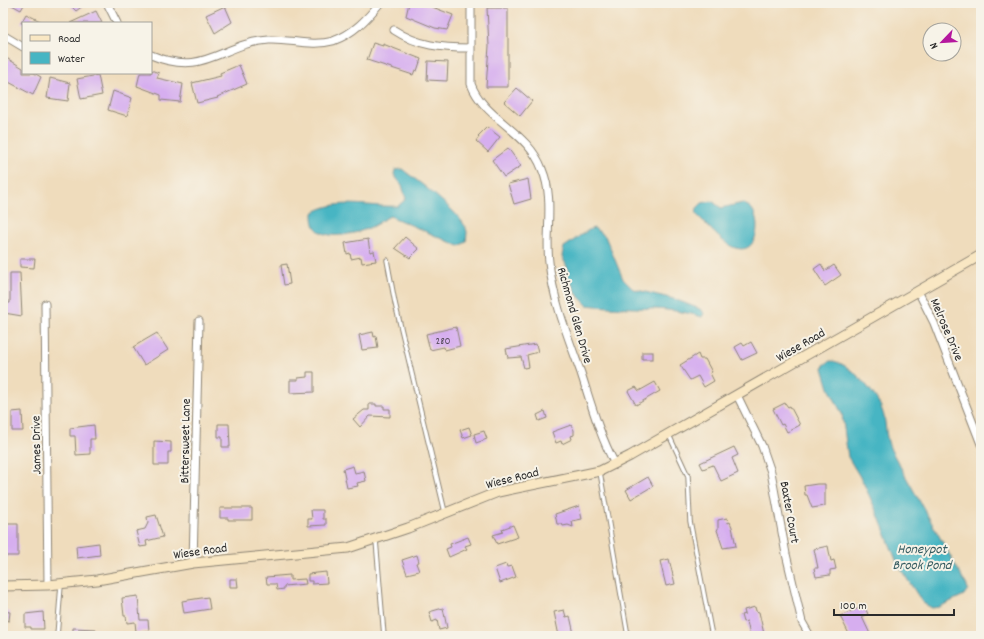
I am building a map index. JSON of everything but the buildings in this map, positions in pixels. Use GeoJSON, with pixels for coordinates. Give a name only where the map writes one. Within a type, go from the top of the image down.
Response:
{"type":"FeatureCollection","features":[{"type":"Feature","properties":{"kind":"street"},"geometry":{"type":"LineString","coordinates":[[107,3],[116,22]]}},
{"type":"Feature","properties":{"kind":"street"},"geometry":{"type":"LineString","coordinates":[[152,55],[185,63],[203,61],[255,42],[287,40],[318,43],[332,41],[357,28],[380,3]]}},
{"type":"Feature","properties":{"kind":"street","name":"Richmond Glen Drive"},"geometry":{"type":"LineString","coordinates":[[471,3],[471,84],[475,94],[483,105],[519,135],[533,151],[542,168],[548,186],[550,202],[547,241],[549,263],[556,298],[596,419],[615,464]]}},
{"type":"Feature","properties":{"kind":"street"},"geometry":{"type":"LineString","coordinates":[[394,30],[412,41],[422,44],[442,48],[470,48]]}},
{"type":"Feature","properties":{"kind":"street"},"geometry":{"type":"LineString","coordinates":[[3,34],[22,46]]}},
{"type":"Feature","properties":{"kind":"street","name":"Wiese Road"},"geometry":{"type":"LineString","coordinates":[[3,586],[61,584],[97,580],[193,562],[348,548],[376,539],[498,492],[600,471],[615,464],[981,256]]}},
{"type":"Feature","properties":{"kind":"street","name":"Melrose Drive"},"geometry":{"type":"LineString","coordinates":[[918,291],[934,323],[981,444]]}},
{"type":"Feature","properties":{"kind":"street","name":"James Drive"},"geometry":{"type":"LineString","coordinates":[[46,304],[48,585]]}},
{"type":"Feature","properties":{"kind":"street","name":"Bittersweet Lane"},"geometry":{"type":"LineString","coordinates":[[193,562],[199,321]]}},
{"type":"Feature","properties":{"kind":"street","name":"Baxter Court"},"geometry":{"type":"LineString","coordinates":[[737,395],[762,446],[771,472],[798,607],[802,622],[810,636]]}},
{"type":"Feature","properties":{"kind":"lane"},"geometry":{"type":"LineString","coordinates":[[387,260],[395,303],[445,513]]}},
{"type":"Feature","properties":{"kind":"lane"},"geometry":{"type":"LineString","coordinates":[[668,434],[688,476],[690,521],[712,636]]}},
{"type":"Feature","properties":{"kind":"lane"},"geometry":{"type":"LineString","coordinates":[[600,471],[628,636]]}},
{"type":"Feature","properties":{"kind":"lane"},"geometry":{"type":"LineString","coordinates":[[376,539],[384,636]]}},
{"type":"Feature","properties":{"kind":"lane"},"geometry":{"type":"LineString","coordinates":[[57,636],[61,584]]}},
{"type":"Feature","properties":{"kind":"water"},"geometry":{"type":"Polygon","coordinates":[[[402,169],[439,198],[458,217],[467,232],[466,242],[459,246],[390,216],[374,226],[345,235],[324,234],[316,227],[313,213],[333,205],[354,204],[398,206],[406,199],[402,185],[394,175],[395,170],[402,169]]]}},
{"type":"Feature","properties":{"kind":"water"},"geometry":{"type":"Polygon","coordinates":[[[712,201],[721,208],[743,203],[751,208],[754,213],[757,228],[753,242],[749,246],[743,249],[736,248],[726,243],[696,214],[697,208],[702,203],[712,201]]]}},
{"type":"Feature","properties":{"kind":"water"},"geometry":{"type":"Polygon","coordinates":[[[594,228],[605,236],[623,279],[633,289],[674,299],[700,309],[704,313],[702,317],[688,313],[660,309],[587,305],[579,297],[568,277],[568,269],[562,256],[564,247],[587,231],[594,228]]]}},
{"type":"Feature","properties":{"kind":"water","name":"Honeypot Brook Pond"},"geometry":{"type":"Polygon","coordinates":[[[830,361],[837,362],[853,372],[868,387],[879,403],[884,415],[887,439],[891,450],[967,586],[968,589],[964,595],[939,607],[932,608],[923,603],[898,565],[863,482],[848,457],[842,414],[829,388],[823,368],[824,365],[830,361]]]}}]}
